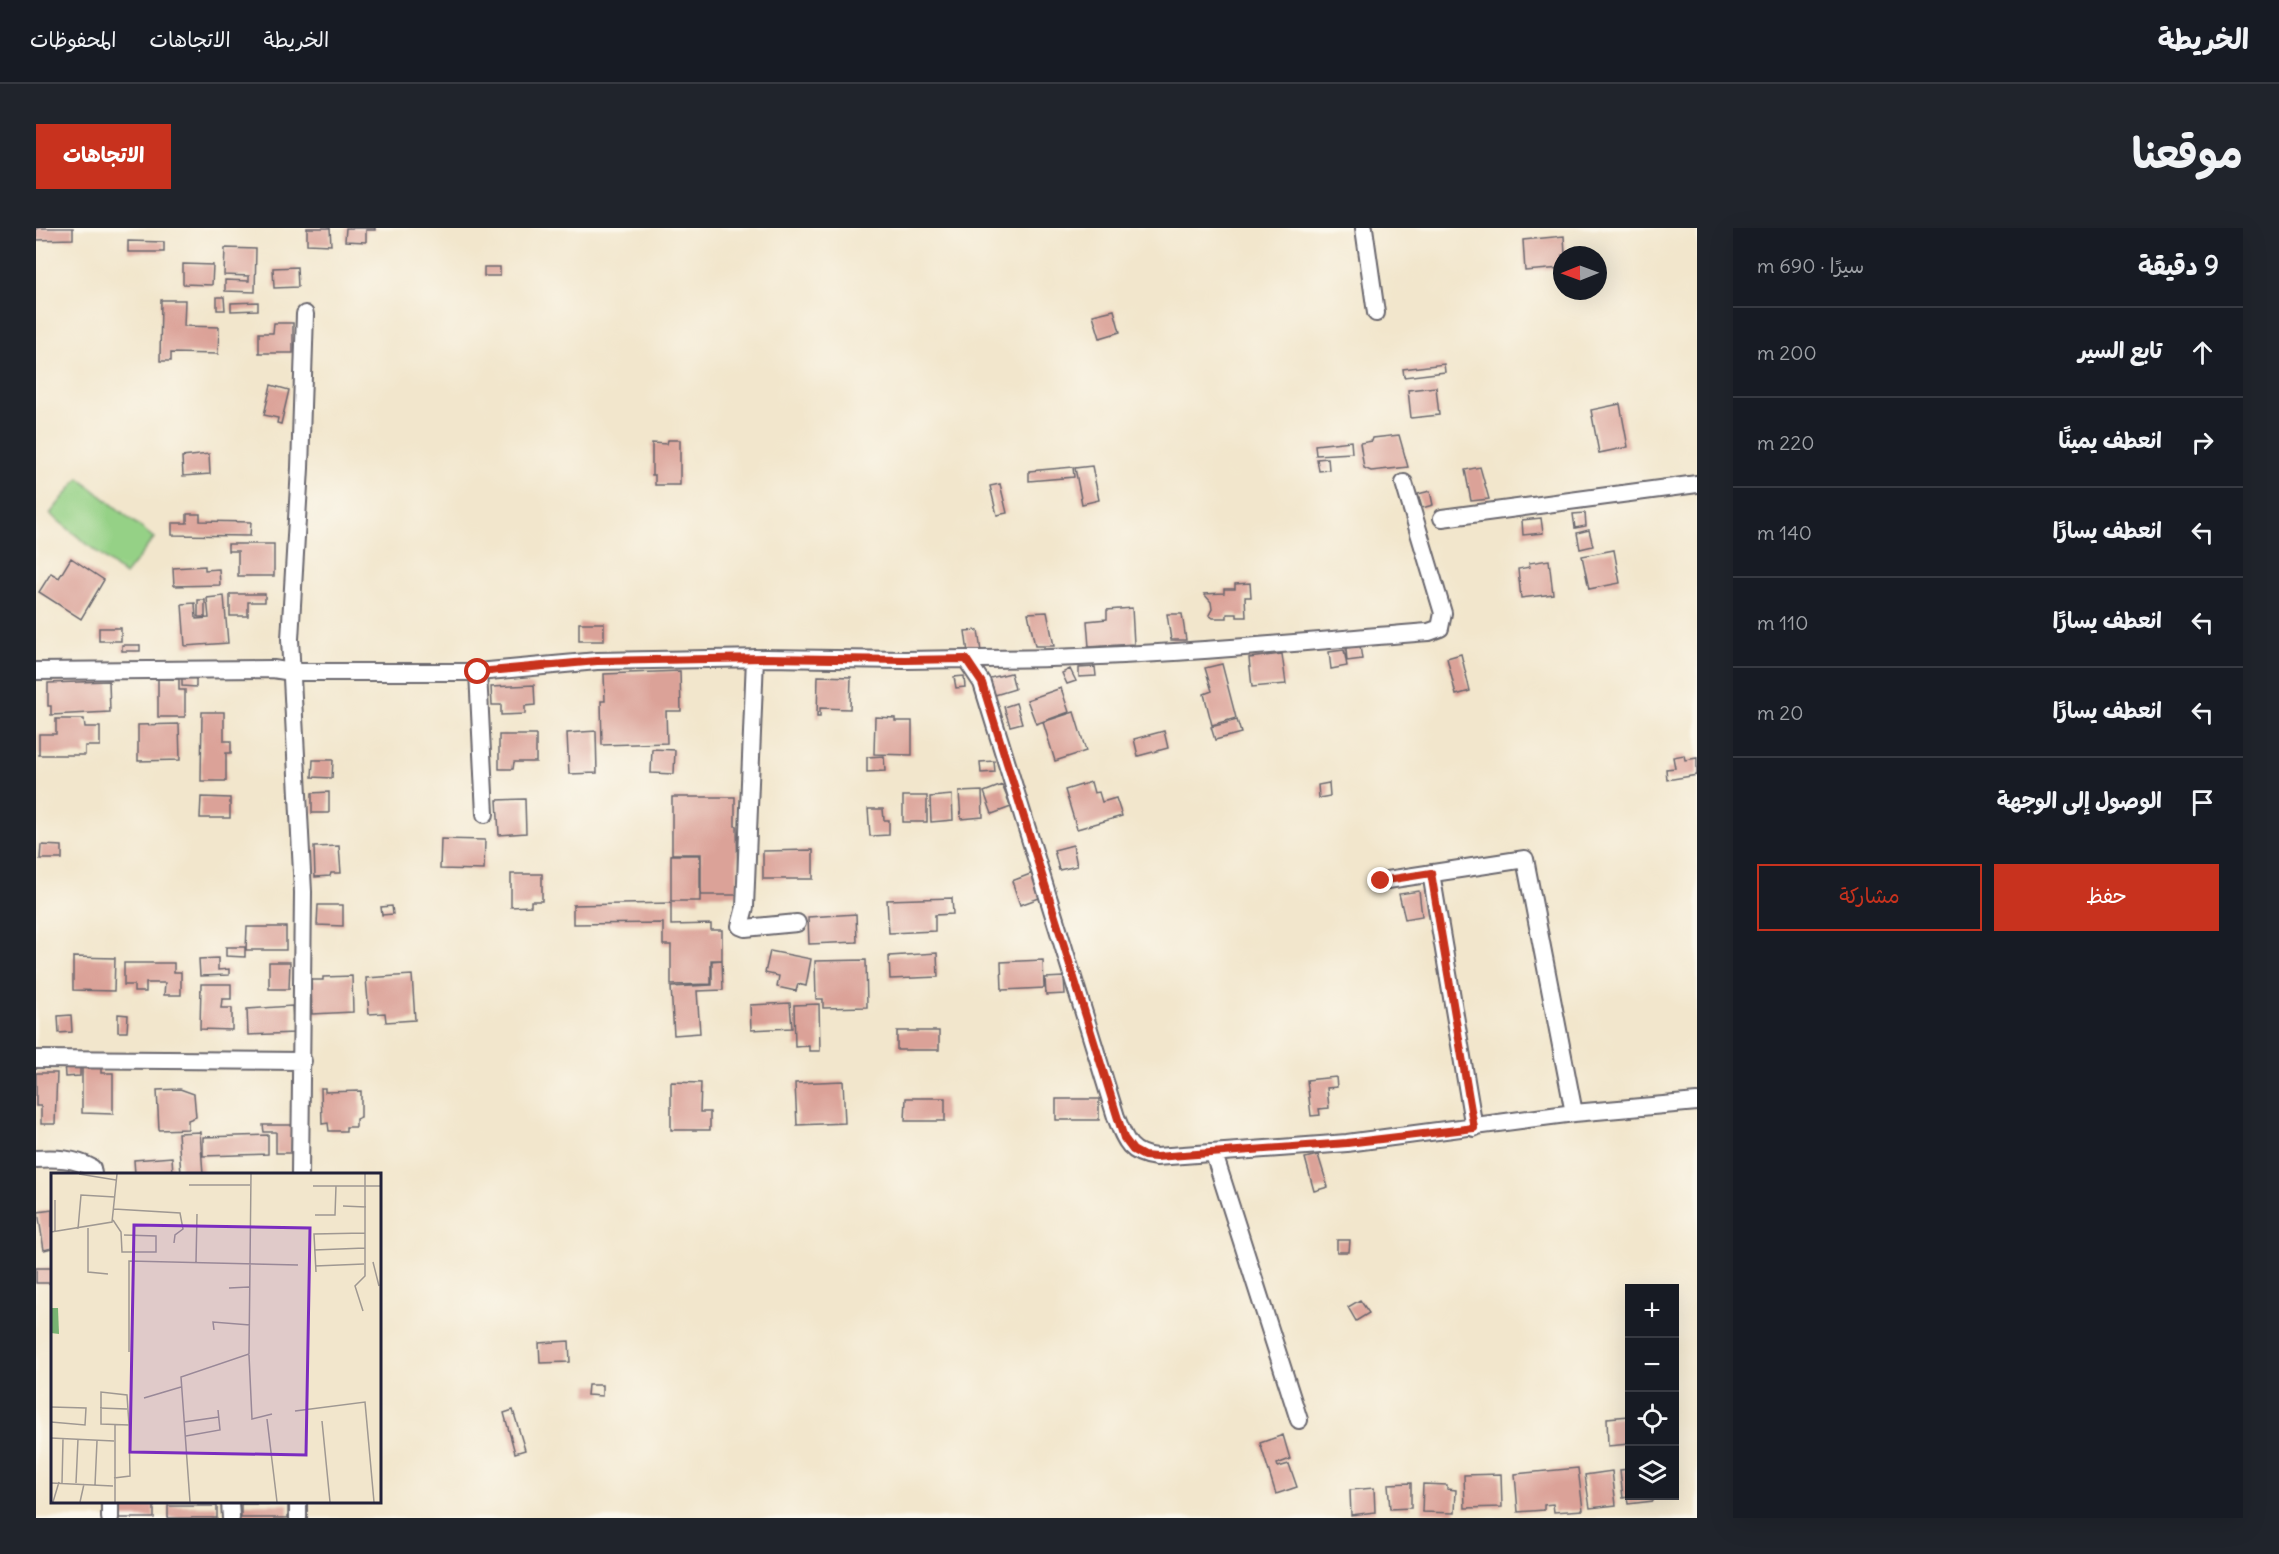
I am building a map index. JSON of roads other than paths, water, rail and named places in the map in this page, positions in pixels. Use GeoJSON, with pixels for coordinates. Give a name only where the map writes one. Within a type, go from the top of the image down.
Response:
{"type":"FeatureCollection","features":[{"type":"Feature","properties":{"kind":"street"},"geometry":{"type":"LineString","coordinates":[[1364,228],[1376,313]]}},
{"type":"Feature","properties":{"kind":"street"},"geometry":{"type":"LineString","coordinates":[[300,1173],[303,892],[293,569],[300,468],[305,314]]}},
{"type":"Feature","properties":{"kind":"street"},"geometry":{"type":"LineString","coordinates":[[36,671],[297,667],[478,672],[597,661],[755,658],[1049,659],[1430,632],[1440,628],[1443,613],[1404,483]]}},
{"type":"Feature","properties":{"kind":"street"},"geometry":{"type":"LineString","coordinates":[[1442,518],[1697,484]]}},
{"type":"Feature","properties":{"kind":"street"},"geometry":{"type":"LineString","coordinates":[[755,658],[745,907],[740,926],[797,923]]}},
{"type":"Feature","properties":{"kind":"street"},"geometry":{"type":"LineString","coordinates":[[966,659],[982,683],[1124,1138],[1133,1150],[1144,1156],[1214,1154],[1347,1143],[1574,1113],[1697,1102]]}},
{"type":"Feature","properties":{"kind":"street"},"geometry":{"type":"LineString","coordinates":[[478,672],[485,814]]}},
{"type":"Feature","properties":{"kind":"street"},"geometry":{"type":"LineString","coordinates":[[1381,881],[1525,859],[1574,1113]]}},
{"type":"Feature","properties":{"kind":"street"},"geometry":{"type":"LineString","coordinates":[[1431,873],[1474,1128]]}},
{"type":"Feature","properties":{"kind":"street"},"geometry":{"type":"LineString","coordinates":[[36,1059],[303,1061]]}},
{"type":"Feature","properties":{"kind":"street"},"geometry":{"type":"LineString","coordinates":[[1214,1154],[1299,1420]]}},
{"type":"Feature","properties":{"kind":"street"},"geometry":{"type":"LineString","coordinates":[[36,1159],[63,1158],[81,1162],[92,1168],[93,1173]]}},
{"type":"Feature","properties":{"kind":"street"},"geometry":{"type":"LineString","coordinates":[[110,1518],[111,1503]]}},
{"type":"Feature","properties":{"kind":"street"},"geometry":{"type":"LineString","coordinates":[[230,1503],[231,1518]]}}]}
